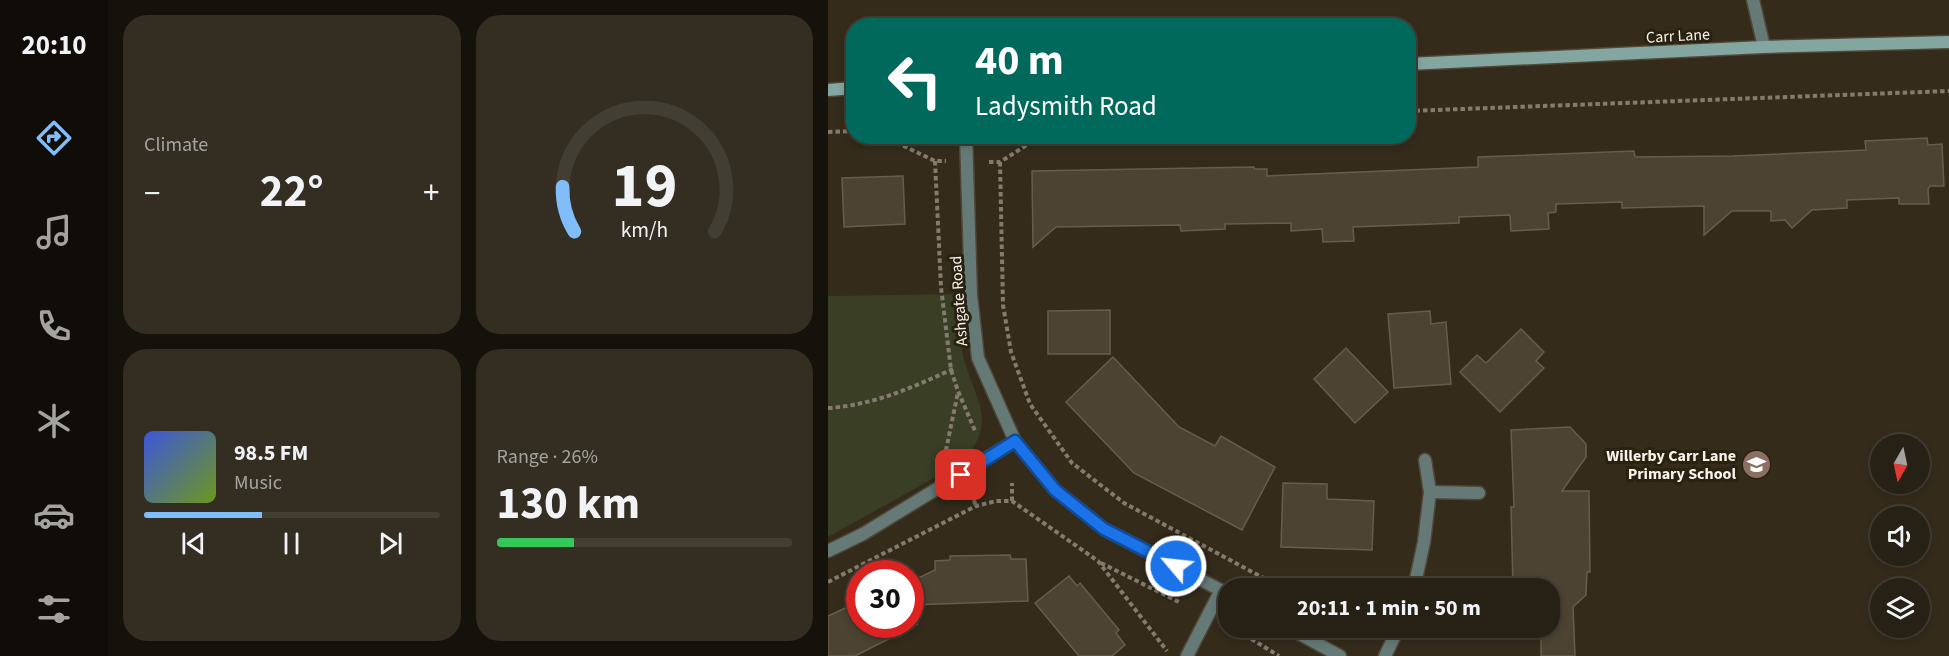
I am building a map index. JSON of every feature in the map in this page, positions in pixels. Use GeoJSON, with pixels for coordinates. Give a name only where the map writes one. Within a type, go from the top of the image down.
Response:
{"type":"FeatureCollection","features":[{"type":"Feature","properties":{"kind":"street"},"geometry":{"type":"LineString","coordinates":[[1754,0],[1764,47]]}},
{"type":"Feature","properties":{"kind":"street","name":"Carr Lane"},"geometry":{"type":"LineString","coordinates":[[1416,64],[1764,47],[1949,42]]}},
{"type":"Feature","properties":{"kind":"street"},"geometry":{"type":"LineString","coordinates":[[828,90],[846,89]]}},
{"type":"Feature","properties":{"kind":"street","name":"Ashgate Road"},"geometry":{"type":"LineString","coordinates":[[966,144],[971,295],[978,358],[1015,441],[1055,490],[1104,529],[1218,588]]}},
{"type":"Feature","properties":{"kind":"street"},"geometry":{"type":"LineString","coordinates":[[828,551],[863,534],[1015,441]]}},
{"type":"Feature","properties":{"kind":"street"},"geometry":{"type":"LineString","coordinates":[[1416,578],[1424,543],[1430,492],[1425,460]]}},
{"type":"Feature","properties":{"kind":"street"},"geometry":{"type":"LineString","coordinates":[[1430,492],[1479,493]]}},
{"type":"Feature","properties":{"kind":"street"},"geometry":{"type":"LineString","coordinates":[[1187,656],[1218,604]]}},
{"type":"Feature","properties":{"kind":"street"},"geometry":{"type":"LineString","coordinates":[[1307,638],[1340,656]]}},
{"type":"Feature","properties":{"kind":"street"},"geometry":{"type":"LineString","coordinates":[[1385,656],[1394,638]]}},
{"type":"Feature","properties":{"kind":"path"},"geometry":{"type":"LineString","coordinates":[[1416,111],[1949,90]]}},
{"type":"Feature","properties":{"kind":"path"},"geometry":{"type":"LineString","coordinates":[[828,132],[846,131]]}},
{"type":"Feature","properties":{"kind":"path"},"geometry":{"type":"LineString","coordinates":[[900,144],[935,161],[949,161]]}},
{"type":"Feature","properties":{"kind":"path"},"geometry":{"type":"LineString","coordinates":[[986,162],[1000,162],[1028,144]]}},
{"type":"Feature","properties":{"kind":"path"},"geometry":{"type":"LineString","coordinates":[[935,161],[941,287],[951,370],[976,433]]}},
{"type":"Feature","properties":{"kind":"path"},"geometry":{"type":"LineString","coordinates":[[1000,162],[1003,305],[1011,352],[1030,405],[1072,463],[1124,503],[1263,578]]}},
{"type":"Feature","properties":{"kind":"path"},"geometry":{"type":"LineString","coordinates":[[828,408],[851,407],[892,396],[978,358]]}},
{"type":"Feature","properties":{"kind":"path"},"geometry":{"type":"LineString","coordinates":[[955,465],[946,450],[958,391]]}},
{"type":"Feature","properties":{"kind":"path"},"geometry":{"type":"LineString","coordinates":[[1012,483],[1012,501]]}},
{"type":"Feature","properties":{"kind":"path"},"geometry":{"type":"LineString","coordinates":[[969,489],[976,506]]}},
{"type":"Feature","properties":{"kind":"path"},"geometry":{"type":"LineString","coordinates":[[828,582],[976,506],[996,501],[1012,501],[1098,561],[1181,603]]}},
{"type":"Feature","properties":{"kind":"path"},"geometry":{"type":"LineString","coordinates":[[1098,561],[1171,656]]}},
{"type":"Feature","properties":{"kind":"path"},"geometry":{"type":"LineString","coordinates":[[1250,638],[1279,656]]}},
{"type":"Feature","properties":{"kind":"green space"},"geometry":{"type":"Polygon","coordinates":[[[955,294],[962,351],[981,411],[980,434],[974,447],[963,462],[828,537],[828,296],[955,294]]]}},
{"type":"Feature","properties":{"kind":"building"},"geometry":{"type":"Polygon","coordinates":[[[1927,138],[1928,145],[1942,144],[1944,186],[1930,186],[1928,189],[1929,204],[1899,204],[1899,198],[1847,200],[1847,208],[1812,210],[1792,228],[1785,220],[1771,221],[1771,211],[1732,211],[1704,235],[1704,206],[1622,208],[1622,202],[1556,204],[1556,212],[1548,213],[1549,229],[1511,231],[1510,215],[1459,217],[1459,223],[1353,227],[1354,241],[1323,242],[1322,229],[1291,231],[1291,223],[1225,224],[1225,229],[1181,231],[1180,225],[1056,227],[1033,247],[1032,171],[1254,167],[1254,169],[1267,169],[1267,176],[1478,167],[1478,157],[1634,151],[1635,157],[1733,156],[1866,150],[1865,141],[1927,138]]]}},
{"type":"Feature","properties":{"kind":"building"},"geometry":{"type":"Polygon","coordinates":[[[903,176],[905,224],[844,227],[842,178],[903,176]]]}},
{"type":"Feature","properties":{"kind":"building"},"geometry":{"type":"Polygon","coordinates":[[[1110,310],[1110,354],[1048,354],[1048,311],[1110,310]]]}},
{"type":"Feature","properties":{"kind":"building"},"geometry":{"type":"Polygon","coordinates":[[[1430,311],[1431,324],[1446,322],[1451,384],[1394,388],[1388,314],[1430,311]]]}},
{"type":"Feature","properties":{"kind":"building"},"geometry":{"type":"Polygon","coordinates":[[[1521,329],[1544,352],[1536,361],[1544,368],[1500,412],[1460,372],[1477,355],[1486,363],[1521,329]]]}},
{"type":"Feature","properties":{"kind":"building"},"geometry":{"type":"Polygon","coordinates":[[[1346,348],[1388,392],[1355,423],[1314,379],[1346,348]]]}},
{"type":"Feature","properties":{"kind":"building"},"geometry":{"type":"Polygon","coordinates":[[[1113,357],[1179,427],[1215,446],[1221,436],[1275,467],[1242,530],[1134,473],[1066,402],[1113,357]]]}},
{"type":"Feature","properties":{"kind":"building"},"geometry":{"type":"Polygon","coordinates":[[[1570,427],[1586,444],[1586,457],[1562,491],[1589,491],[1590,572],[1587,572],[1586,595],[1573,607],[1575,656],[1541,656],[1541,638],[1560,638],[1560,578],[1513,578],[1511,507],[1514,507],[1511,430],[1570,427]]]}},
{"type":"Feature","properties":{"kind":"building"},"geometry":{"type":"Polygon","coordinates":[[[1283,483],[1327,484],[1327,499],[1374,501],[1372,550],[1281,547],[1283,483]]]}},
{"type":"Feature","properties":{"kind":"building"},"geometry":{"type":"Polygon","coordinates":[[[1010,555],[1011,559],[1026,559],[1028,601],[924,605],[924,575],[935,570],[935,561],[950,560],[950,556],[1010,555]]]}},
{"type":"Feature","properties":{"kind":"building"},"geometry":{"type":"Polygon","coordinates":[[[1069,576],[1077,586],[1080,583],[1119,630],[1116,633],[1125,645],[1112,656],[1079,656],[1035,603],[1069,576]]]}},
{"type":"Feature","properties":{"kind":"building"},"geometry":{"type":"Polygon","coordinates":[[[846,608],[846,638],[890,638],[855,656],[828,656],[828,616],[846,608]]]}},
{"type":"Feature","properties":{"kind":"place","name":"Willerby Carr Lane Primary School"},"geometry":{"type":"Point","coordinates":[1757,464]}},
{"type":"Feature","properties":{"kind":"route"},"geometry":{"type":"LineString","coordinates":[[961,475],[1015,441],[1055,490],[1104,529],[1176,566]]}}]}
